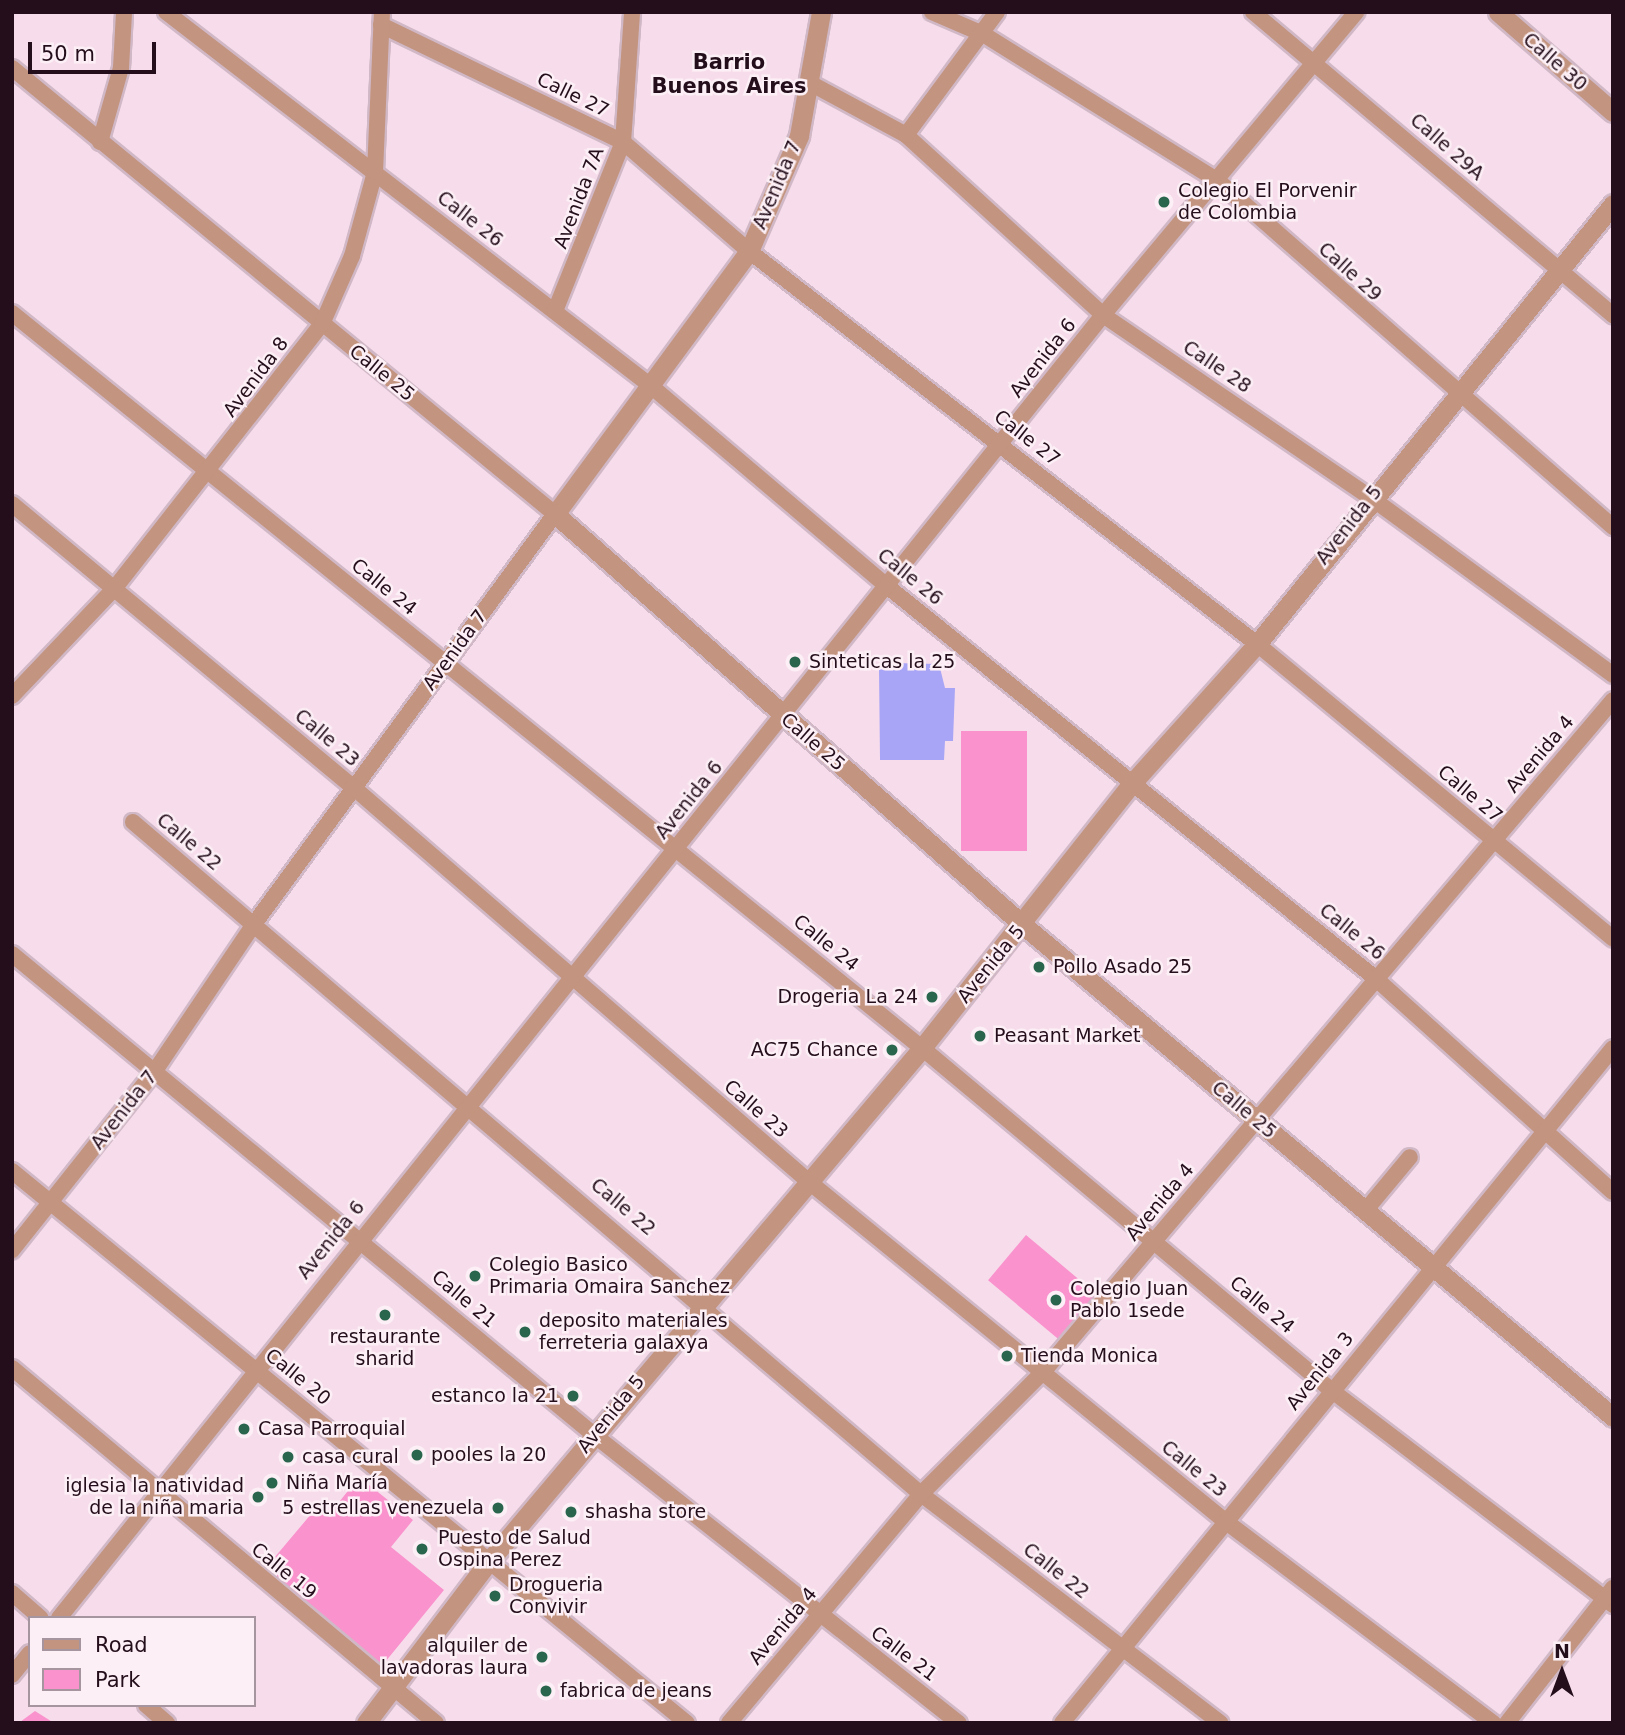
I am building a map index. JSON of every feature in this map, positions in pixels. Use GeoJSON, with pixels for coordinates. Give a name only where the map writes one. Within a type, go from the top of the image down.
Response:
{"type":"FeatureCollection","features":[{"type":"Feature","properties":{"kind":"street"},"geometry":{"type":"LineString","coordinates":[[100,142],[121,68],[124,12]]}},
{"type":"Feature","properties":{"kind":"street","name":"Calle 26"},"geometry":{"type":"LineString","coordinates":[[166,12],[650,386],[888,587],[1374,977],[1546,1135],[1613,1192]]}},
{"type":"Feature","properties":{"kind":"street","name":"Avenida 7A"},"geometry":{"type":"LineString","coordinates":[[555,311],[623,142],[632,12]]}},
{"type":"Feature","properties":{"kind":"street","name":"Avenida 7"},"geometry":{"type":"LineString","coordinates":[[12,1250],[157,1068],[254,924],[353,787],[748,251],[799,136],[821,12]]}},
{"type":"Feature","properties":{"kind":"street","name":"Calle 29"},"geometry":{"type":"LineString","coordinates":[[932,12],[983,34],[1217,180],[1455,394],[1613,527]]}},
{"type":"Feature","properties":{"kind":"street"},"geometry":{"type":"LineString","coordinates":[[906,135],[997,12]]}},
{"type":"Feature","properties":{"kind":"street","name":"Calle 29A"},"geometry":{"type":"LineString","coordinates":[[1253,12],[1317,63],[1559,272],[1613,315]]}},
{"type":"Feature","properties":{"kind":"street","name":"Avenida 6"},"geometry":{"type":"LineString","coordinates":[[61,1616],[159,1496],[255,1368],[359,1238],[470,1105],[1002,446],[1103,315],[1317,63],[1356,12]]}},
{"type":"Feature","properties":{"kind":"street","name":"Calle 30"},"geometry":{"type":"LineString","coordinates":[[1498,12],[1613,112]]}},
{"type":"Feature","properties":{"kind":"street","name":"Avenida 8"},"geometry":{"type":"LineString","coordinates":[[12,696],[114,589],[210,473],[322,324],[352,256],[375,172],[382,19]]}},
{"type":"Feature","properties":{"kind":"street","name":"Calle 27"},"geometry":{"type":"LineString","coordinates":[[382,19],[623,142],[748,251],[1257,644],[1613,939]]}},
{"type":"Feature","properties":{"kind":"street","name":"Calle 25"},"geometry":{"type":"LineString","coordinates":[[12,68],[555,514],[1023,925],[1613,1417]]}},
{"type":"Feature","properties":{"kind":"street","name":"Calle 28"},"geometry":{"type":"LineString","coordinates":[[810,83],[906,135],[1103,315],[1370,497],[1613,675]]}},
{"type":"Feature","properties":{"kind":"street","name":"Avenida 5"},"geometry":{"type":"LineString","coordinates":[[366,1723],[489,1561],[702,1303],[922,1048],[1023,925],[1133,782],[1257,644],[1370,497],[1613,204]]}},
{"type":"Feature","properties":{"kind":"street","name":"Calle 24"},"geometry":{"type":"LineString","coordinates":[[12,313],[922,1048],[1331,1390],[1610,1597]]}},
{"type":"Feature","properties":{"kind":"street","name":"Calle 23"},"geometry":{"type":"LineString","coordinates":[[12,504],[353,787],[808,1181],[1225,1521],[1493,1723]]}},
{"type":"Feature","properties":{"kind":"street","name":"Avenida 4"},"geometry":{"type":"LineString","coordinates":[[729,1723],[921,1494],[1043,1372],[1257,1120],[1374,977],[1613,700]]}},
{"type":"Feature","properties":{"kind":"street","name":"Calle 22"},"geometry":{"type":"LineString","coordinates":[[133,822],[470,1105],[921,1494],[1221,1723]]}},
{"type":"Feature","properties":{"kind":"street","name":"Calle 21"},"geometry":{"type":"LineString","coordinates":[[12,954],[157,1068],[594,1435],[820,1616],[959,1723]]}},
{"type":"Feature","properties":{"kind":"street","name":"Avenida 3"},"geometry":{"type":"LineString","coordinates":[[1062,1723],[1124,1650],[1331,1390],[1546,1135],[1613,1048]]}},
{"type":"Feature","properties":{"kind":"street"},"geometry":{"type":"LineString","coordinates":[[1365,1211],[1410,1157]]}},
{"type":"Feature","properties":{"kind":"street","name":"Calle 20"},"geometry":{"type":"LineString","coordinates":[[12,1171],[687,1723]]}},
{"type":"Feature","properties":{"kind":"street","name":"Calle 19"},"geometry":{"type":"LineString","coordinates":[[12,1368],[159,1496],[436,1723]]}},
{"type":"Feature","properties":{"kind":"street"},"geometry":{"type":"LineString","coordinates":[[12,1593],[39,1616]]}},
{"type":"Feature","properties":{"kind":"street"},"geometry":{"type":"LineString","coordinates":[[1507,1723],[1610,1597]]}},
{"type":"Feature","properties":{"kind":"street"},"geometry":{"type":"LineString","coordinates":[[12,1675],[28,1655]]}},
{"type":"Feature","properties":{"kind":"street"},"geometry":{"type":"LineString","coordinates":[[148,1707],[167,1723]]}},
{"type":"Feature","properties":{"kind":"green space"},"geometry":{"type":"Polygon","coordinates":[[[961,731],[1027,731],[1027,851],[961,851],[961,731]]]}},
{"type":"Feature","properties":{"kind":"green space"},"geometry":{"type":"Polygon","coordinates":[[[1026,1235],[1096,1294],[1059,1339],[988,1280],[1026,1235]]]}},
{"type":"Feature","properties":{"kind":"green space"},"geometry":{"type":"Polygon","coordinates":[[[359,1477],[413,1520],[391,1547],[444,1590],[381,1667],[264,1570],[317,1507],[328,1516],[359,1477]]]}},
{"type":"Feature","properties":{"kind":"green space"},"geometry":{"type":"Polygon","coordinates":[[[35,1711],[54,1723],[20,1722],[35,1711]]]}},
{"type":"Feature","properties":{"kind":"shaded area"},"geometry":{"type":"Polygon","coordinates":[[[893,663],[939,664],[945,688],[955,688],[953,741],[945,741],[944,760],[880,760],[879,669],[893,663]]]}},
{"type":"Feature","properties":{"kind":"place","name":"Colegio El Porvenir de Colombia"},"geometry":{"type":"Point","coordinates":[1164,202]}},
{"type":"Feature","properties":{"kind":"place","name":"Sinteticas la 25"},"geometry":{"type":"Point","coordinates":[795,662]}},
{"type":"Feature","properties":{"kind":"place","name":"Pollo Asado 25"},"geometry":{"type":"Point","coordinates":[1039,967]}},
{"type":"Feature","properties":{"kind":"place","name":"Drogeria La 24"},"geometry":{"type":"Point","coordinates":[932,997]}},
{"type":"Feature","properties":{"kind":"place","name":"Peasant Market"},"geometry":{"type":"Point","coordinates":[980,1036]}},
{"type":"Feature","properties":{"kind":"place","name":"AC75 Chance"},"geometry":{"type":"Point","coordinates":[892,1050]}},
{"type":"Feature","properties":{"kind":"place","name":"Colegio Basico Primaria Omaira Sanchez"},"geometry":{"type":"Point","coordinates":[475,1276]}},
{"type":"Feature","properties":{"kind":"place","name":"Colegio Juan Pablo 1sede"},"geometry":{"type":"Point","coordinates":[1056,1300]}},
{"type":"Feature","properties":{"kind":"place","name":"restaurante sharid"},"geometry":{"type":"Point","coordinates":[385,1315]}},
{"type":"Feature","properties":{"kind":"place","name":"deposito materiales ferreteria galaxya"},"geometry":{"type":"Point","coordinates":[525,1332]}},
{"type":"Feature","properties":{"kind":"place","name":"Tienda Monica"},"geometry":{"type":"Point","coordinates":[1007,1356]}},
{"type":"Feature","properties":{"kind":"place","name":"estanco la 21"},"geometry":{"type":"Point","coordinates":[573,1396]}},
{"type":"Feature","properties":{"kind":"place","name":"Casa Parroquial"},"geometry":{"type":"Point","coordinates":[244,1429]}},
{"type":"Feature","properties":{"kind":"place","name":"pooles la 20"},"geometry":{"type":"Point","coordinates":[417,1455]}},
{"type":"Feature","properties":{"kind":"place","name":"casa cural"},"geometry":{"type":"Point","coordinates":[288,1457]}},
{"type":"Feature","properties":{"kind":"place","name":"Niña María"},"geometry":{"type":"Point","coordinates":[272,1483]}},
{"type":"Feature","properties":{"kind":"place","name":"iglesia la natividad de la niña maria"},"geometry":{"type":"Point","coordinates":[258,1497]}},
{"type":"Feature","properties":{"kind":"place","name":"5 estrellas venezuela"},"geometry":{"type":"Point","coordinates":[498,1508]}},
{"type":"Feature","properties":{"kind":"place","name":"shasha store"},"geometry":{"type":"Point","coordinates":[571,1512]}},
{"type":"Feature","properties":{"kind":"place","name":"Puesto de Salud Ospina Perez"},"geometry":{"type":"Point","coordinates":[422,1549]}},
{"type":"Feature","properties":{"kind":"place","name":"Drogueria Convivir"},"geometry":{"type":"Point","coordinates":[495,1596]}},
{"type":"Feature","properties":{"kind":"place","name":"alquiler de lavadoras laura"},"geometry":{"type":"Point","coordinates":[542,1657]}},
{"type":"Feature","properties":{"kind":"place","name":"fabrica de jeans"},"geometry":{"type":"Point","coordinates":[546,1691]}},
{"type":"Feature","properties":{"kind":"district","name":"Barrio Buenos Aires"},"geometry":{"type":"Point","coordinates":[729,74]}}]}
